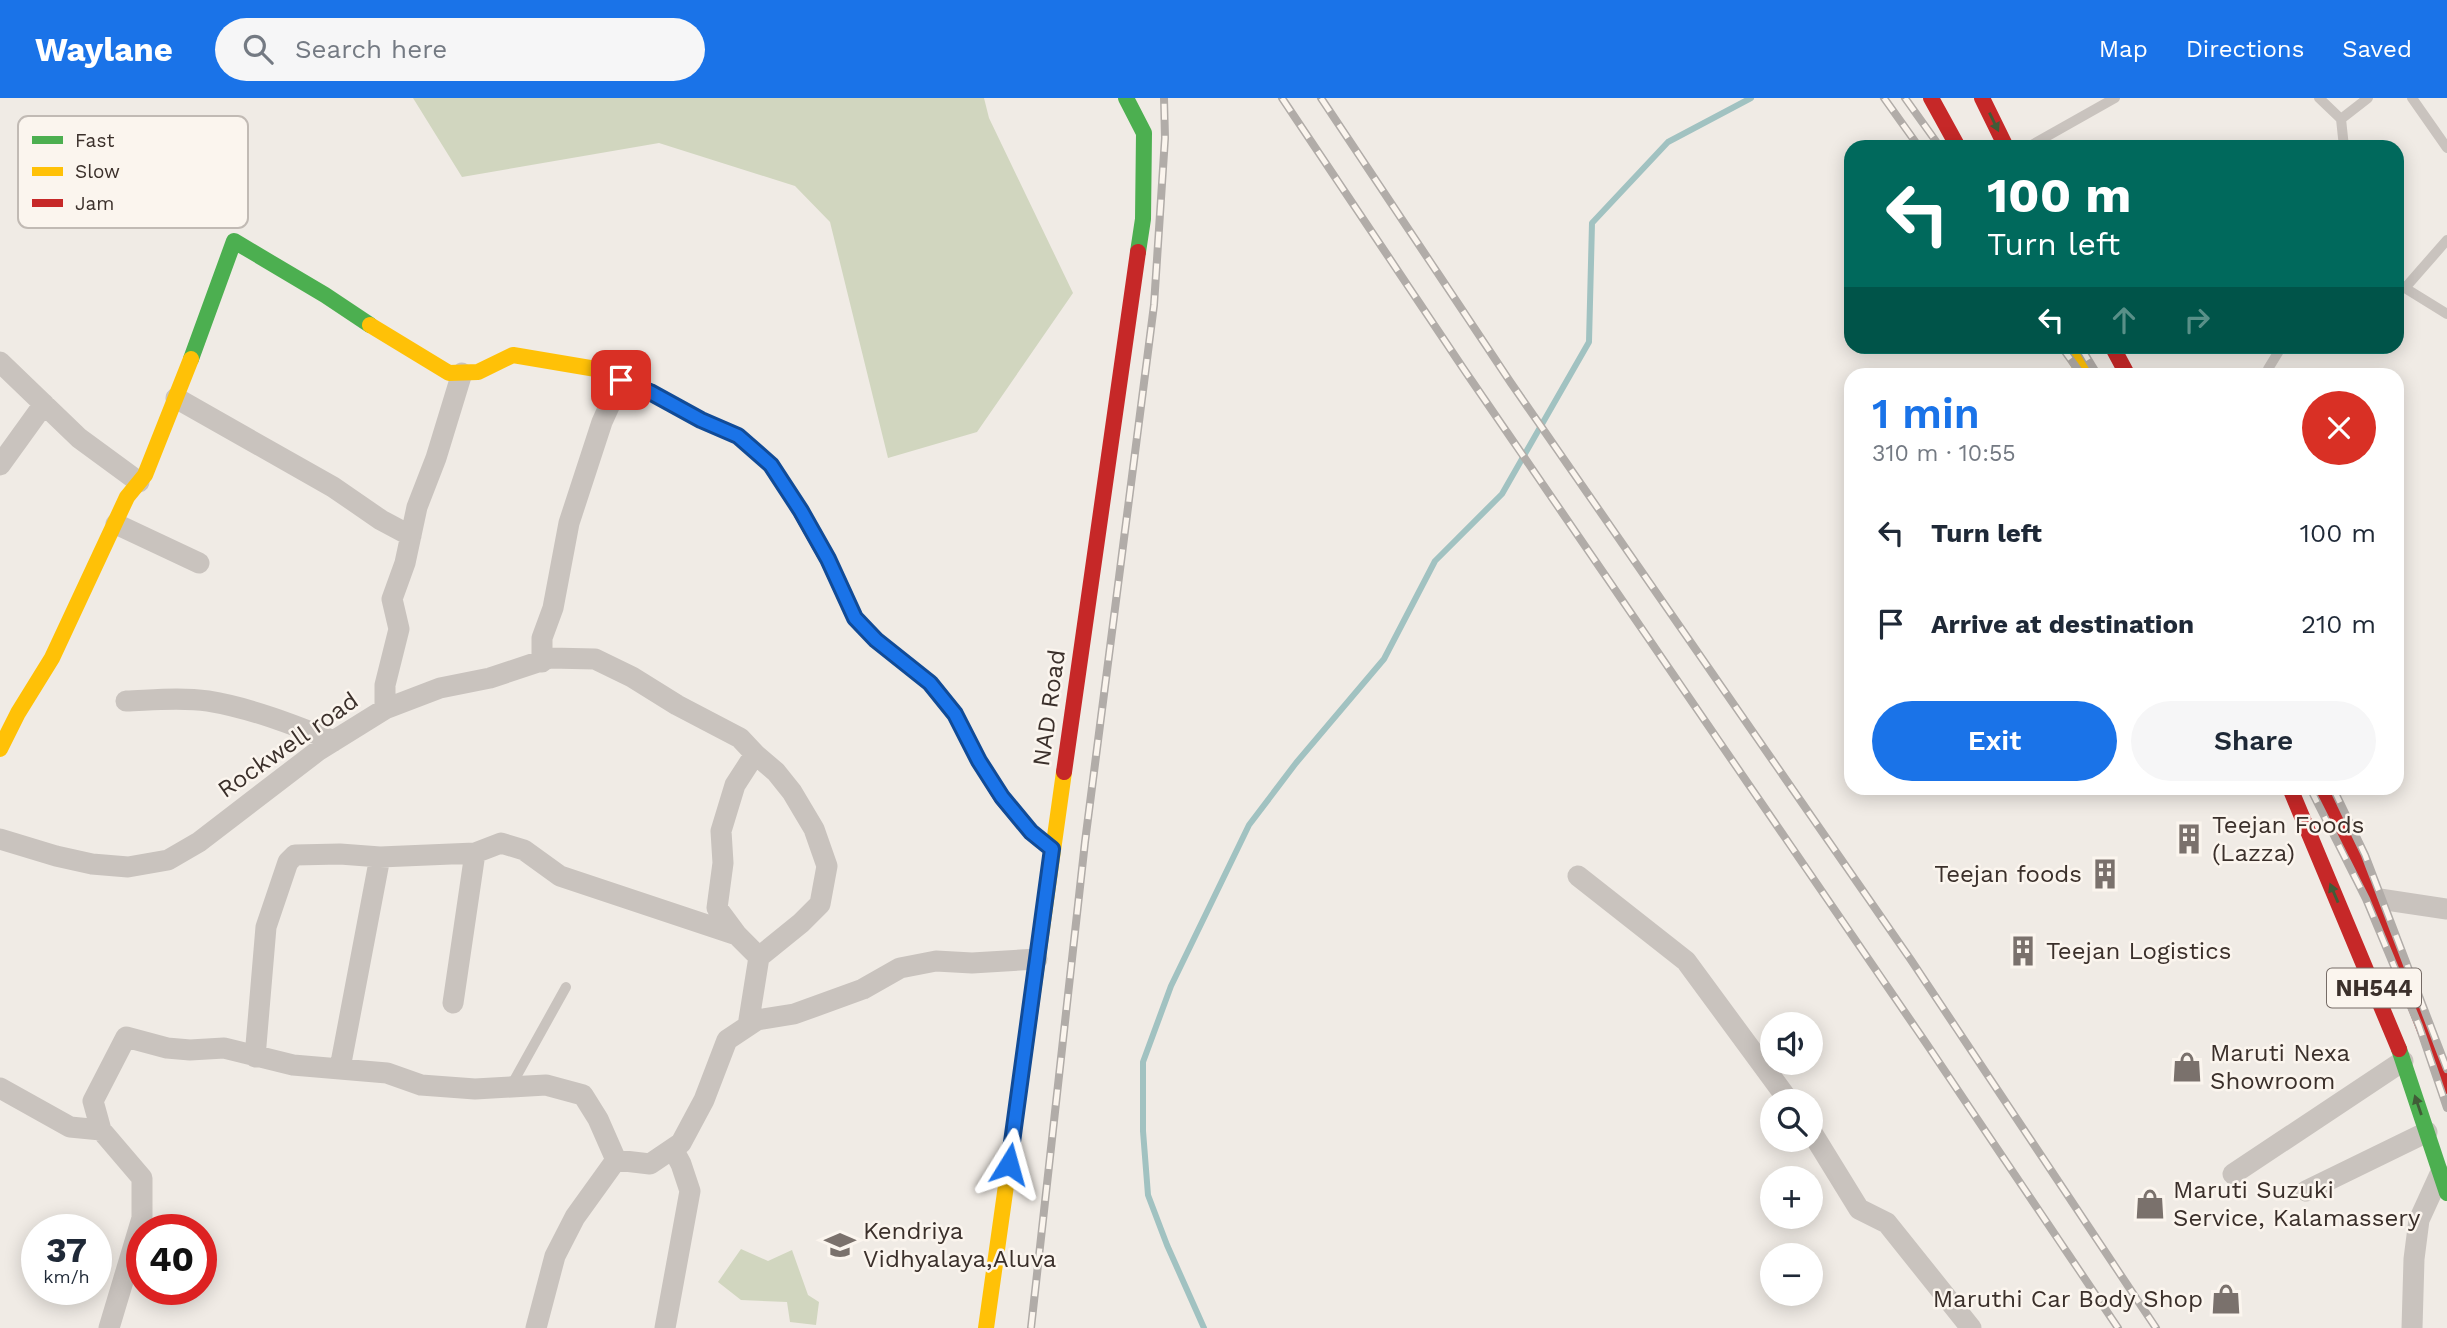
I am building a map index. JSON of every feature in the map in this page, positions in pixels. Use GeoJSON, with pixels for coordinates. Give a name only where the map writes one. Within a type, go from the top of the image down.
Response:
{"type":"FeatureCollection","features":[{"type":"Feature","properties":{"kind":"main road","name":"NAD Road"},"geometry":{"type":"LineString","coordinates":[[986,1328],[1143,219],[1144,133],[1126,98]]}},
{"type":"Feature","properties":{"kind":"main road"},"geometry":{"type":"LineString","coordinates":[[1982,98],[2003,140]]}},
{"type":"Feature","properties":{"kind":"main road"},"geometry":{"type":"LineString","coordinates":[[1934,104],[1954,140]]}},
{"type":"Feature","properties":{"kind":"main road"},"geometry":{"type":"LineString","coordinates":[[0,749],[52,657],[127,498],[145,475],[234,241],[449,373],[478,372],[513,355],[596,369],[650,392],[701,420],[738,436],[771,465],[801,511],[828,559],[855,618],[876,640],[930,683],[955,714],[979,761],[1002,797],[1031,832],[1052,849]]}},
{"type":"Feature","properties":{"kind":"main road","name":"NH544"},"geometry":{"type":"LineString","coordinates":[[2293,795],[2393,1031],[2444,1183]]}},
{"type":"Feature","properties":{"kind":"main road","name":"NH544"},"geometry":{"type":"LineString","coordinates":[[2326,795],[2373,898],[2447,1086]]}},
{"type":"Feature","properties":{"kind":"street"},"geometry":{"type":"LineString","coordinates":[[0,362],[79,438],[139,482]]}},
{"type":"Feature","properties":{"kind":"street"},"geometry":{"type":"LineString","coordinates":[[385,709],[385,685],[399,629],[392,599],[405,562],[417,507],[436,458],[462,373]]}},
{"type":"Feature","properties":{"kind":"street"},"geometry":{"type":"LineString","coordinates":[[542,662],[542,638],[553,608],[569,523],[602,422],[621,380]]}},
{"type":"Feature","properties":{"kind":"street"},"geometry":{"type":"LineString","coordinates":[[176,398],[411,536]]}},
{"type":"Feature","properties":{"kind":"street"},"geometry":{"type":"LineString","coordinates":[[0,465],[44,404]]}},
{"type":"Feature","properties":{"kind":"street"},"geometry":{"type":"LineString","coordinates":[[116,524],[199,563]]}},
{"type":"Feature","properties":{"kind":"street","name":"Rockwell road"},"geometry":{"type":"LineString","coordinates":[[0,839],[32,850],[92,864],[128,867],[168,860],[199,842],[334,741],[385,709],[440,688],[490,678],[550,658],[595,659],[740,738],[776,772],[792,792],[814,829],[827,866],[820,904],[759,957]]}},
{"type":"Feature","properties":{"kind":"street"},"geometry":{"type":"LineString","coordinates":[[126,701],[208,701],[257,714],[334,741]]}},
{"type":"Feature","properties":{"kind":"street"},"geometry":{"type":"LineString","coordinates":[[748,1026],[759,957],[737,935],[718,908],[723,863],[721,831],[735,786],[755,754]]}},
{"type":"Feature","properties":{"kind":"street"},"geometry":{"type":"LineString","coordinates":[[255,1057],[266,927],[288,862],[295,855],[475,853],[501,842],[524,850],[560,876],[737,935]]}},
{"type":"Feature","properties":{"kind":"street"},"geometry":{"type":"LineString","coordinates":[[453,1003],[475,853]]}},
{"type":"Feature","properties":{"kind":"street"},"geometry":{"type":"LineString","coordinates":[[340,1068],[380,856]]}},
{"type":"Feature","properties":{"kind":"street"},"geometry":{"type":"LineString","coordinates":[[1578,876],[1686,961],[1780,1089]]}},
{"type":"Feature","properties":{"kind":"street"},"geometry":{"type":"LineString","coordinates":[[2373,898],[2447,909]]}},
{"type":"Feature","properties":{"kind":"street"},"geometry":{"type":"LineString","coordinates":[[616,1160],[650,1164],[681,1143],[704,1100],[727,1040],[757,1020],[794,1014],[863,989],[901,968],[936,961],[1037,959]]}},
{"type":"Feature","properties":{"kind":"street"},"geometry":{"type":"LineString","coordinates":[[109,1328],[142,1218],[142,1178],[101,1130],[93,1101],[126,1037],[167,1048],[224,1048],[293,1065],[387,1073],[421,1085],[475,1089],[546,1085],[583,1095],[598,1119],[616,1160]]}},
{"type":"Feature","properties":{"kind":"street"},"geometry":{"type":"LineString","coordinates":[[2234,1174],[2403,1061]]}},
{"type":"Feature","properties":{"kind":"street"},"geometry":{"type":"LineString","coordinates":[[0,1088],[70,1127],[101,1130]]}},
{"type":"Feature","properties":{"kind":"street"},"geometry":{"type":"LineString","coordinates":[[2306,1191],[2427,1132]]}},
{"type":"Feature","properties":{"kind":"street"},"geometry":{"type":"LineString","coordinates":[[666,1328],[690,1191],[673,1149]]}},
{"type":"Feature","properties":{"kind":"street"},"geometry":{"type":"LineString","coordinates":[[1823,1150],[1859,1209],[1886,1223],[1970,1328]]}},
{"type":"Feature","properties":{"kind":"street"},"geometry":{"type":"LineString","coordinates":[[536,1328],[555,1256],[575,1217],[616,1160]]}},
{"type":"Feature","properties":{"kind":"street"},"geometry":{"type":"LineString","coordinates":[[2412,1328],[2414,1259],[2419,1220],[2444,1183]]}},
{"type":"Feature","properties":{"kind":"lane"},"geometry":{"type":"LineString","coordinates":[[2040,140],[2115,98]]}},
{"type":"Feature","properties":{"kind":"lane"},"geometry":{"type":"LineString","coordinates":[[2319,98],[2341,119],[2343,140]]}},
{"type":"Feature","properties":{"kind":"lane"},"geometry":{"type":"LineString","coordinates":[[2341,119],[2368,98]]}},
{"type":"Feature","properties":{"kind":"lane"},"geometry":{"type":"LineString","coordinates":[[2412,98],[2447,148]]}},
{"type":"Feature","properties":{"kind":"lane"},"geometry":{"type":"LineString","coordinates":[[2404,283],[2447,240]]}},
{"type":"Feature","properties":{"kind":"lane"},"geometry":{"type":"LineString","coordinates":[[2404,288],[2447,314]]}},
{"type":"Feature","properties":{"kind":"lane"},"geometry":{"type":"LineString","coordinates":[[511,1086],[566,987]]}},
{"type":"Feature","properties":{"kind":"green space"},"geometry":{"type":"Polygon","coordinates":[[[413,98],[984,98],[989,118],[1073,293],[977,432],[888,458],[830,222],[795,186],[659,143],[462,177],[413,98]]]}},
{"type":"Feature","properties":{"kind":"green space"},"geometry":{"type":"Polygon","coordinates":[[[741,1249],[768,1261],[792,1250],[808,1295],[819,1302],[816,1325],[790,1322],[787,1302],[741,1300],[718,1282],[741,1249]]]}},
{"type":"Feature","properties":{"kind":"waterway"},"geometry":{"type":"LineString","coordinates":[[1204,1328],[1148,1195],[1143,1131],[1143,1062],[1171,986],[1249,825],[1296,763],[1384,659],[1435,561],[1502,494],[1589,342],[1592,223],[1668,142],[1751,98]]}},
{"type":"Feature","properties":{"kind":"railway"},"geometry":{"type":"LineString","coordinates":[[1031,1328],[1085,842],[1154,305],[1165,138],[1164,98]]}},
{"type":"Feature","properties":{"kind":"railway"},"geometry":{"type":"LineString","coordinates":[[1282,98],[1465,371],[2118,1328]]}},
{"type":"Feature","properties":{"kind":"railway"},"geometry":{"type":"LineString","coordinates":[[1321,98],[1511,383],[1911,960],[2156,1328]]}},
{"type":"Feature","properties":{"kind":"railway"},"geometry":{"type":"LineString","coordinates":[[1884,98],[1914,140]]}},
{"type":"Feature","properties":{"kind":"railway"},"geometry":{"type":"LineString","coordinates":[[1905,98],[1935,140]]}},
{"type":"Feature","properties":{"kind":"railway"},"geometry":{"type":"LineString","coordinates":[[2067,354],[2077,368]]}},
{"type":"Feature","properties":{"kind":"railway"},"geometry":{"type":"LineString","coordinates":[[2085,354],[2093,368]]}},
{"type":"Feature","properties":{"kind":"railway"},"geometry":{"type":"LineString","coordinates":[[2314,795],[2366,899],[2419,1026],[2447,1108]]}},
{"type":"Feature","properties":{"kind":"railway"},"geometry":{"type":"LineString","coordinates":[[2336,795],[2365,855],[2447,1069]]}},
{"type":"Feature","properties":{"kind":"traffic: fast"},"geometry":{"type":"LineString","coordinates":[[1126,98],[1144,133],[1143,219],[1138,252]]}},
{"type":"Feature","properties":{"kind":"traffic: fast"},"geometry":{"type":"LineString","coordinates":[[191,359],[234,241],[370,325]]}},
{"type":"Feature","properties":{"kind":"traffic: fast"},"geometry":{"type":"LineString","coordinates":[[2399,1049],[2447,1193]]}},
{"type":"Feature","properties":{"kind":"traffic: slow"},"geometry":{"type":"LineString","coordinates":[[370,325],[449,373],[478,372],[513,355],[596,369],[650,392],[701,420],[738,436],[771,465],[797,505]]}},
{"type":"Feature","properties":{"kind":"traffic: slow"},"geometry":{"type":"LineString","coordinates":[[2073,354],[2081,368]]}},
{"type":"Feature","properties":{"kind":"traffic: slow"},"geometry":{"type":"LineString","coordinates":[[0,749],[18,713],[52,658],[127,497],[145,475],[191,359]]}},
{"type":"Feature","properties":{"kind":"traffic: slow"},"geometry":{"type":"LineString","coordinates":[[986,1328],[1064,772]]}},
{"type":"Feature","properties":{"kind":"traffic: jam"},"geometry":{"type":"LineString","coordinates":[[1931,98],[1954,140]]}},
{"type":"Feature","properties":{"kind":"traffic: jam"},"geometry":{"type":"LineString","coordinates":[[1982,98],[2003,140]]}},
{"type":"Feature","properties":{"kind":"traffic: jam"},"geometry":{"type":"LineString","coordinates":[[1064,772],[1138,252]]}},
{"type":"Feature","properties":{"kind":"traffic: jam"},"geometry":{"type":"LineString","coordinates":[[2116,354],[2124,368]]}},
{"type":"Feature","properties":{"kind":"traffic: jam"},"geometry":{"type":"LineString","coordinates":[[797,505],[828,560],[855,618],[876,640],[930,683],[955,714],[1002,798],[1031,832],[1052,849]]}},
{"type":"Feature","properties":{"kind":"traffic: jam"},"geometry":{"type":"LineString","coordinates":[[2293,795],[2399,1049]]}},
{"type":"Feature","properties":{"kind":"traffic: jam"},"geometry":{"type":"LineString","coordinates":[[2326,795],[2373,898],[2447,1086]]}},
{"type":"Feature","properties":{"kind":"place","name":"Teejan Foods (Lazza)"},"geometry":{"type":"Point","coordinates":[2189,839]}},
{"type":"Feature","properties":{"kind":"place","name":"Teejan foods"},"geometry":{"type":"Point","coordinates":[2105,874]}},
{"type":"Feature","properties":{"kind":"place","name":"Teejan Logistics"},"geometry":{"type":"Point","coordinates":[2023,951]}},
{"type":"Feature","properties":{"kind":"place","name":"Maruti Nexa Showroom"},"geometry":{"type":"Point","coordinates":[2187,1067]}},
{"type":"Feature","properties":{"kind":"place","name":"Maruti Suzuki Service, Kalamassery"},"geometry":{"type":"Point","coordinates":[2150,1204]}},
{"type":"Feature","properties":{"kind":"place","name":"Kendriya Vidhyalaya,Aluva"},"geometry":{"type":"Point","coordinates":[840,1245]}},
{"type":"Feature","properties":{"kind":"place","name":"Maruthi Car Body Shop"},"geometry":{"type":"Point","coordinates":[2226,1299]}},
{"type":"Feature","properties":{"kind":"route"},"geometry":{"type":"LineString","coordinates":[[621,380],[738,436],[771,465],[828,559],[855,618],[876,640],[930,683],[955,714],[979,761],[1002,797],[1031,832],[1052,849],[1009,1164]]}}]}
